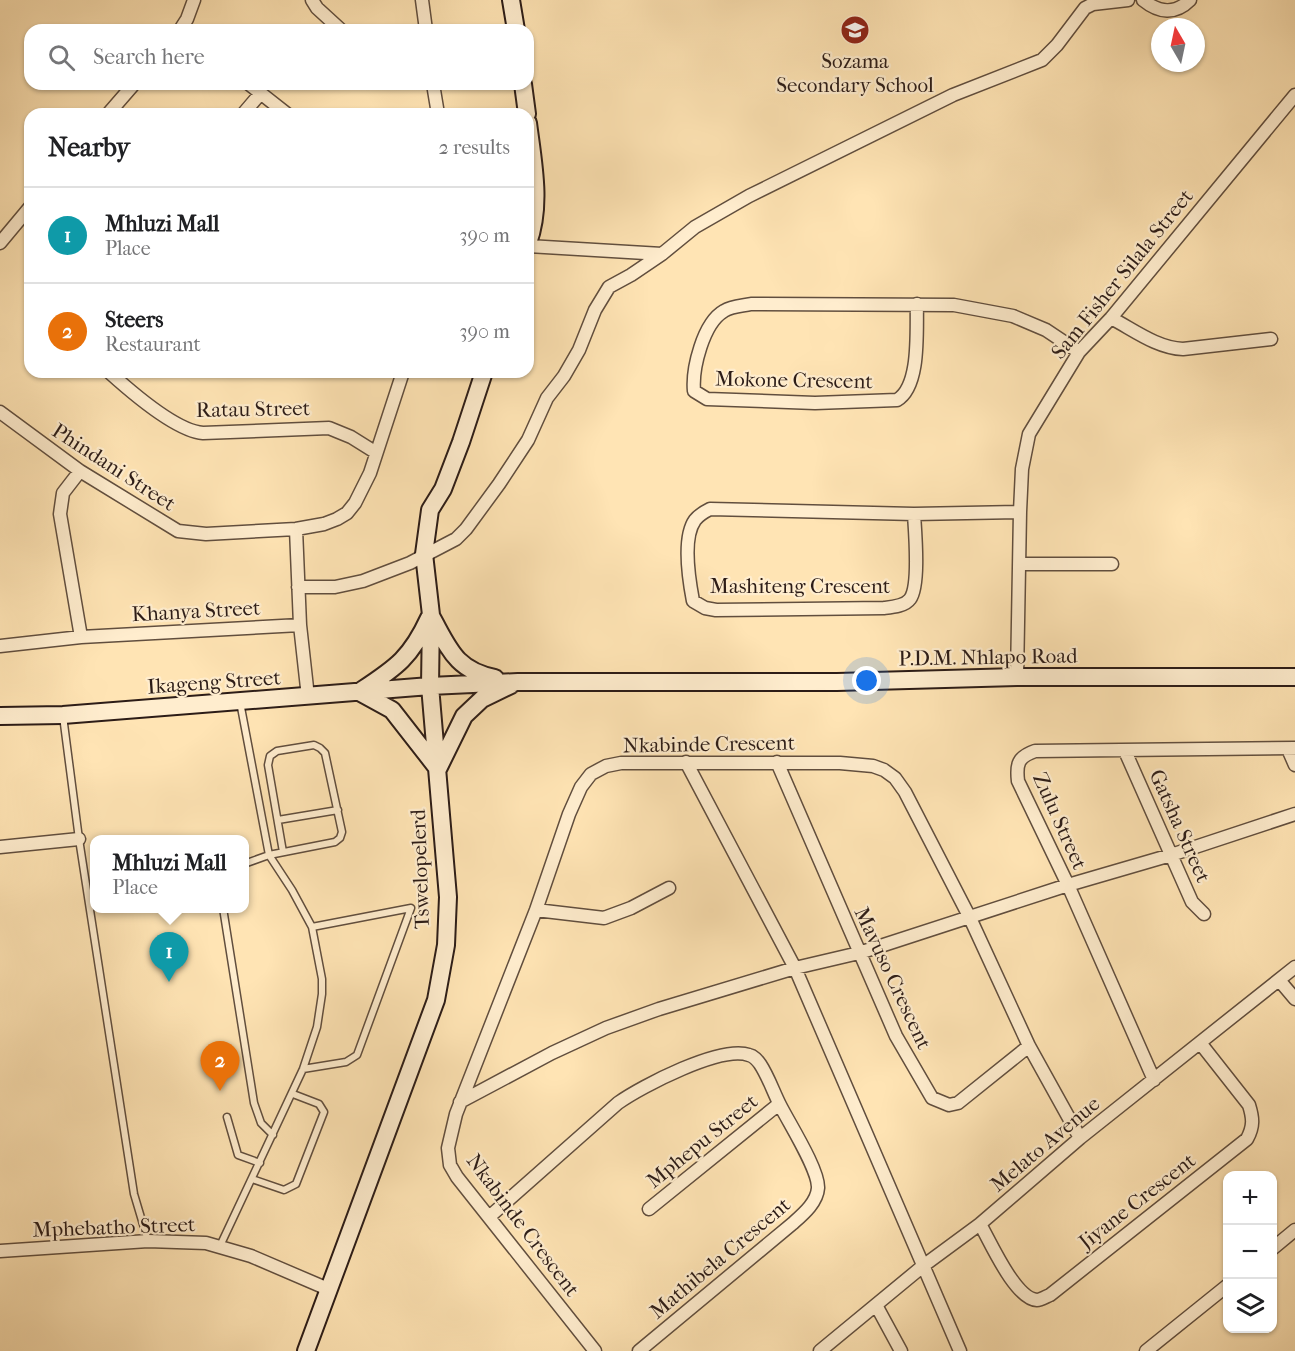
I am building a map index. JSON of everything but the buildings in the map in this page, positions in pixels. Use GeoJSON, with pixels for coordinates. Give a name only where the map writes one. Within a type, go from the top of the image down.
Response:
{"type":"FeatureCollection","features":[{"type":"Feature","properties":{"kind":"street"},"geometry":{"type":"LineString","coordinates":[[184,24],[194,0]]}},
{"type":"Feature","properties":{"kind":"street"},"geometry":{"type":"LineString","coordinates":[[312,0],[317,8],[334,24]]}},
{"type":"Feature","properties":{"kind":"street"},"geometry":{"type":"LineString","coordinates":[[422,0],[425,24]]}},
{"type":"Feature","properties":{"kind":"street"},"geometry":{"type":"LineString","coordinates":[[511,0],[515,24]]}},
{"type":"Feature","properties":{"kind":"street"},"geometry":{"type":"LineString","coordinates":[[298,587],[335,587],[363,581],[410,563],[456,539],[499,484],[528,440],[547,398],[564,376],[579,350],[595,310],[609,287],[662,254],[695,227],[749,196],[953,95],[1042,60],[1057,45],[1085,8],[1093,4],[1128,0]]}},
{"type":"Feature","properties":{"kind":"street"},"geometry":{"type":"LineString","coordinates":[[1143,0],[1151,7],[1167,11],[1174,11],[1190,0]]}},
{"type":"Feature","properties":{"kind":"street"},"geometry":{"type":"LineString","coordinates":[[113,108],[129,90]]}},
{"type":"Feature","properties":{"kind":"street"},"geometry":{"type":"LineString","coordinates":[[257,90],[280,108]]}},
{"type":"Feature","properties":{"kind":"street"},"geometry":{"type":"LineString","coordinates":[[435,90],[437,108]]}},
{"type":"Feature","properties":{"kind":"street"},"geometry":{"type":"LineString","coordinates":[[524,90],[526,108]]}},
{"type":"Feature","properties":{"kind":"street"},"geometry":{"type":"LineString","coordinates":[[248,108],[261,93]]}},
{"type":"Feature","properties":{"kind":"street","name":"Sam Fisher Silala Street"},"geometry":{"type":"LineString","coordinates":[[1017,677],[1022,469],[1029,435],[1079,352],[1111,318],[1295,96]]}},
{"type":"Feature","properties":{"kind":"street"},"geometry":{"type":"LineString","coordinates":[[534,172],[534,210]]}},
{"type":"Feature","properties":{"kind":"street"},"geometry":{"type":"LineString","coordinates":[[2,236],[24,213]]}},
{"type":"Feature","properties":{"kind":"street"},"geometry":{"type":"LineString","coordinates":[[534,244],[662,254]]}},
{"type":"Feature","properties":{"kind":"street","name":"Mokone Crescent"},"geometry":{"type":"LineString","coordinates":[[917,304],[914,372],[910,386],[897,400],[815,403],[707,399],[694,392],[696,367],[708,327],[726,309],[751,304],[917,304],[954,305],[1013,316],[1046,330],[1079,352]]}},
{"type":"Feature","properties":{"kind":"street"},"geometry":{"type":"LineString","coordinates":[[1111,318],[1158,344],[1173,349],[1183,350],[1271,339]]}},
{"type":"Feature","properties":{"kind":"street","name":"Ratau Street"},"geometry":{"type":"LineString","coordinates":[[116,378],[159,412],[191,431],[203,433],[329,428],[351,437],[375,452]]}},
{"type":"Feature","properties":{"kind":"street","name":"Phindani Street"},"geometry":{"type":"LineString","coordinates":[[0,412],[80,471],[178,531],[207,534],[296,530],[324,524],[347,513],[355,503],[370,473],[401,378]]}},
{"type":"Feature","properties":{"kind":"street","name":"Tswelopelerd"},"geometry":{"type":"LineString","coordinates":[[306,1351],[436,1000],[446,945],[448,897],[430,686],[431,615],[424,554],[430,510],[443,489],[482,378]]}},
{"type":"Feature","properties":{"kind":"street"},"geometry":{"type":"LineString","coordinates":[[80,471],[63,493],[60,514],[81,637]]}},
{"type":"Feature","properties":{"kind":"street","name":"Mashiteng Crescent"},"geometry":{"type":"LineString","coordinates":[[914,514],[916,564],[914,591],[910,600],[902,605],[884,608],[716,610],[705,608],[693,601],[688,567],[688,537],[693,522],[710,509],[914,514],[1020,512]]}},
{"type":"Feature","properties":{"kind":"street"},"geometry":{"type":"LineString","coordinates":[[296,530],[300,625],[308,697]]}},
{"type":"Feature","properties":{"kind":"street"},"geometry":{"type":"LineString","coordinates":[[1019,564],[1112,564]]}},
{"type":"Feature","properties":{"kind":"street"},"geometry":{"type":"LineString","coordinates":[[431,615],[455,657],[465,667],[485,676],[518,682]]}},
{"type":"Feature","properties":{"kind":"street"},"geometry":{"type":"LineString","coordinates":[[431,615],[409,654],[385,675],[359,692],[392,710],[438,769],[464,716],[482,699],[518,682]]}},
{"type":"Feature","properties":{"kind":"street","name":"Khanya Street"},"geometry":{"type":"LineString","coordinates":[[0,646],[81,637],[300,625]]}},
{"type":"Feature","properties":{"kind":"street","name":"P.D.M. Nhlapo Road"},"geometry":{"type":"LineString","coordinates":[[430,686],[518,682],[837,682],[1017,677],[1295,677]]}},
{"type":"Feature","properties":{"kind":"street","name":"Ikageng Street"},"geometry":{"type":"LineString","coordinates":[[0,716],[63,715],[430,686]]}},
{"type":"Feature","properties":{"kind":"street","name":"Zulu Street"},"geometry":{"type":"LineString","coordinates":[[1154,1080],[1068,885],[1018,781],[1019,762],[1025,755],[1035,752],[1292,748],[1295,765]]}},
{"type":"Feature","properties":{"kind":"street","name":"Gatsha Street"},"geometry":{"type":"LineString","coordinates":[[1125,752],[1192,902],[1203,914]]}},
{"type":"Feature","properties":{"kind":"street"},"geometry":{"type":"LineString","coordinates":[[686,762],[795,968],[960,1351]]}},
{"type":"Feature","properties":{"kind":"street","name":"Nkabinde Crescent"},"geometry":{"type":"LineString","coordinates":[[596,1351],[450,1166],[449,1139],[460,1102],[536,910],[569,814],[581,787],[591,774],[606,766],[621,763],[686,762],[840,763],[873,766],[895,778],[937,851],[1029,1046],[1080,1138]]}},
{"type":"Feature","properties":{"kind":"street","name":"Mavuso Crescent"},"geometry":{"type":"LineString","coordinates":[[777,762],[896,1036],[932,1098],[949,1105],[958,1103],[1029,1046]]}},
{"type":"Feature","properties":{"kind":"street"},"geometry":{"type":"LineString","coordinates":[[460,1102],[552,1053],[606,1028],[723,989],[795,968],[859,954],[1295,814]]}},
{"type":"Feature","properties":{"kind":"street"},"geometry":{"type":"LineString","coordinates":[[0,847],[78,839]]}},
{"type":"Feature","properties":{"kind":"street"},"geometry":{"type":"LineString","coordinates":[[536,910],[604,918],[631,908],[669,888]]}},
{"type":"Feature","properties":{"kind":"street","name":"Melato Avenue"},"geometry":{"type":"LineString","coordinates":[[820,1351],[923,1266],[980,1224],[1080,1138],[1295,967]]}},
{"type":"Feature","properties":{"kind":"street"},"geometry":{"type":"LineString","coordinates":[[1279,980],[1295,999]]}},
{"type":"Feature","properties":{"kind":"street","name":"Jiyane Crescent"},"geometry":{"type":"LineString","coordinates":[[980,1224],[1015,1286],[1025,1296],[1037,1300],[1050,1295],[1247,1138],[1252,1129],[1253,1117],[1249,1105],[1201,1044]]}},
{"type":"Feature","properties":{"kind":"street","name":"Mathibela Crescent"},"geometry":{"type":"LineString","coordinates":[[489,1217],[634,1091],[671,1074],[732,1053],[748,1054],[759,1062],[816,1178],[817,1193],[810,1207],[792,1224],[639,1351]]}},
{"type":"Feature","properties":{"kind":"street","name":"Mphepu Street"},"geometry":{"type":"LineString","coordinates":[[649,1209],[779,1104]]}},
{"type":"Feature","properties":{"kind":"street"},"geometry":{"type":"LineString","coordinates":[[1277,1245],[1295,1230]]}},
{"type":"Feature","properties":{"kind":"street","name":"Mphebatho Street"},"geometry":{"type":"LineString","coordinates":[[0,1251],[148,1241],[206,1243],[251,1256],[328,1288]]}},
{"type":"Feature","properties":{"kind":"street"},"geometry":{"type":"LineString","coordinates":[[1146,1351],[1163,1345],[1223,1289]]}},
{"type":"Feature","properties":{"kind":"street"},"geometry":{"type":"LineString","coordinates":[[876,1305],[901,1351]]}},
{"type":"Feature","properties":{"kind":"lane"},"geometry":{"type":"LineString","coordinates":[[220,1246],[293,1094],[317,1027],[322,994],[322,980],[312,927],[292,890],[269,855],[240,702]]}},
{"type":"Feature","properties":{"kind":"lane"},"geometry":{"type":"LineString","coordinates":[[63,715],[78,839],[134,1194],[148,1241]]}},
{"type":"Feature","properties":{"kind":"lane"},"geometry":{"type":"LineString","coordinates":[[249,862],[269,855],[335,842],[342,832],[328,760],[320,748],[314,746],[277,751],[270,756],[268,765],[283,852]]}},
{"type":"Feature","properties":{"kind":"lane"},"geometry":{"type":"LineString","coordinates":[[278,820],[338,810]]}},
{"type":"Feature","properties":{"kind":"lane"},"geometry":{"type":"LineString","coordinates":[[303,1069],[346,1062],[357,1055],[411,908],[312,927]]}},
{"type":"Feature","properties":{"kind":"lane"},"geometry":{"type":"LineString","coordinates":[[224,913],[254,1103],[261,1123],[273,1135]]}},
{"type":"Feature","properties":{"kind":"lane"},"geometry":{"type":"LineString","coordinates":[[252,1179],[284,1190],[296,1184],[324,1112],[319,1104],[293,1094]]}},
{"type":"Feature","properties":{"kind":"lane"},"geometry":{"type":"LineString","coordinates":[[227,1117],[238,1155],[260,1163]]}},
{"type":"Feature","properties":{"kind":"place","name":"Sozama Secondary School"},"geometry":{"type":"Point","coordinates":[855,30]}},
{"type":"Feature","properties":{"kind":"place","name":"Mhluzi Mall"},"geometry":{"type":"Point","coordinates":[169,982]}},
{"type":"Feature","properties":{"kind":"place","name":"Steers"},"geometry":{"type":"Point","coordinates":[220,1091]}}]}
